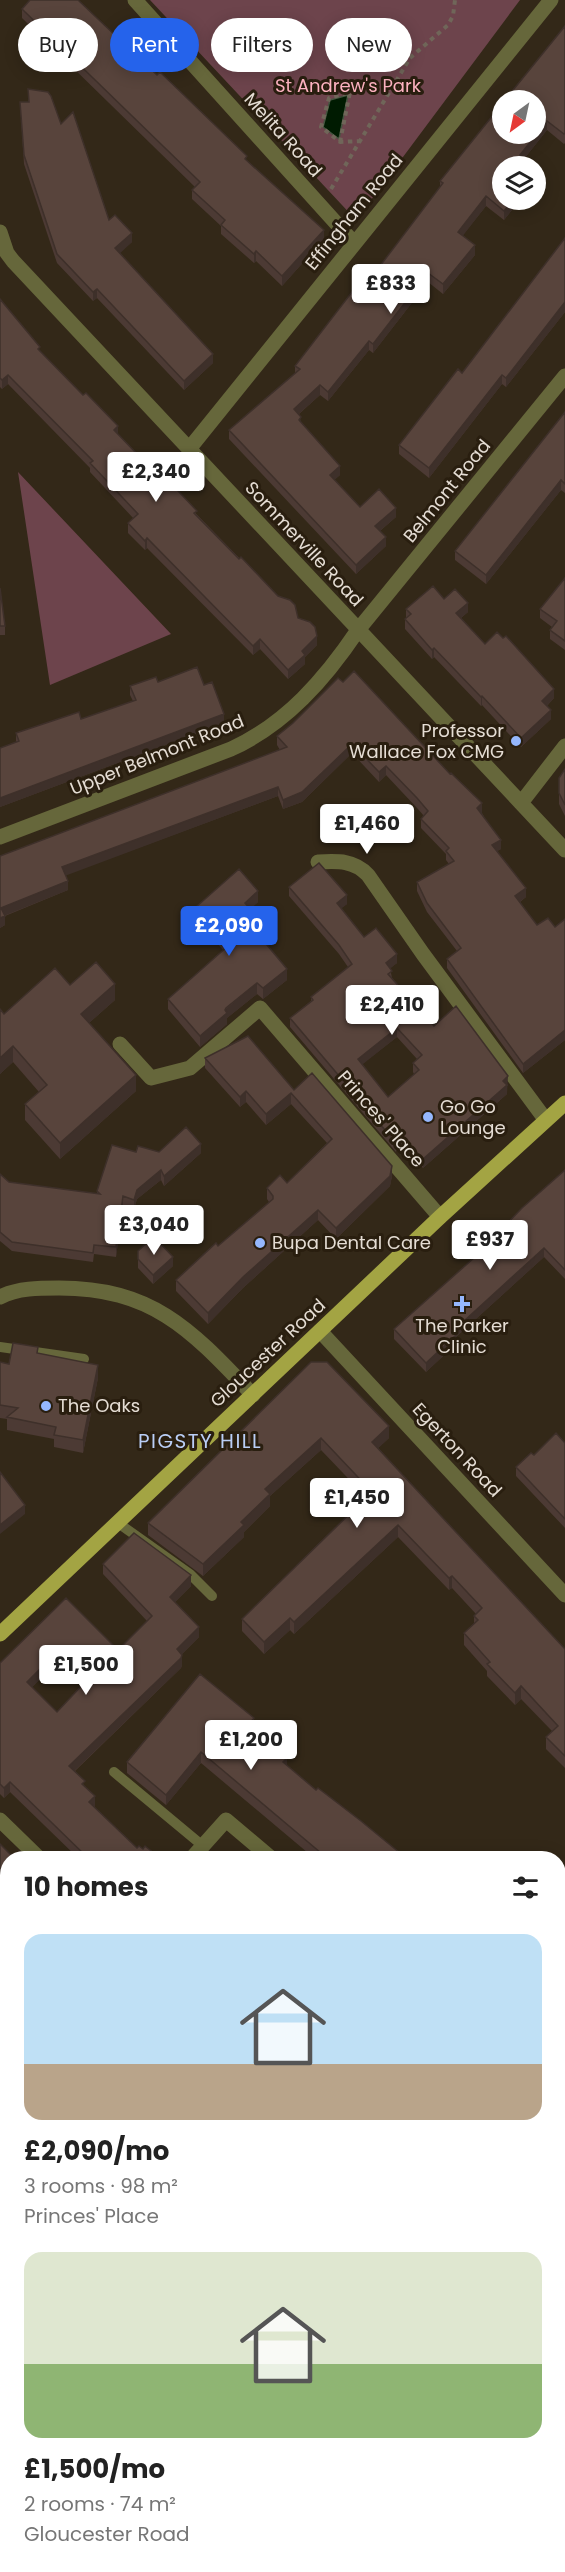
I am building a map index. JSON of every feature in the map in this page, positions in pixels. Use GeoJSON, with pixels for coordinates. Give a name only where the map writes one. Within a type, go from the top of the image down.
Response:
{"type":"FeatureCollection","features":[{"type":"Feature","properties":{"kind":"main road","name":"Gloucester Road"},"geometry":{"type":"LineString","coordinates":[[0,1634],[440,1217],[565,1102]]}},
{"type":"Feature","properties":{"kind":"street","name":"Melita Road"},"geometry":{"type":"LineString","coordinates":[[135,0],[354,243]]}},
{"type":"Feature","properties":{"kind":"street","name":"Effingham Road"},"geometry":{"type":"LineString","coordinates":[[189,449],[551,0]]}},
{"type":"Feature","properties":{"kind":"street","name":"Sommerville Road"},"geometry":{"type":"LineString","coordinates":[[0,232],[7,253],[13,261],[565,850]]}},
{"type":"Feature","properties":{"kind":"street","name":"Belmont Road"},"geometry":{"type":"LineString","coordinates":[[358,630],[565,376]]}},
{"type":"Feature","properties":{"kind":"street","name":"Upper Belmont Road"},"geometry":{"type":"LineString","coordinates":[[0,837],[253,739],[308,694],[338,660],[358,630]]}},
{"type":"Feature","properties":{"kind":"street"},"geometry":{"type":"LineString","coordinates":[[521,803],[565,746]]}},
{"type":"Feature","properties":{"kind":"street"},"geometry":{"type":"LineString","coordinates":[[318,862],[351,863],[360,866],[369,875],[423,954],[545,1119]]}},
{"type":"Feature","properties":{"kind":"street","name":"Princes' Place"},"geometry":{"type":"LineString","coordinates":[[120,1044],[151,1078],[190,1068],[260,1008],[440,1217]]}},
{"type":"Feature","properties":{"kind":"street"},"geometry":{"type":"LineString","coordinates":[[2,1294],[37,1288],[78,1288],[129,1297],[173,1318],[205,1344],[253,1395]]}},
{"type":"Feature","properties":{"kind":"street","name":"Egerton Road"},"geometry":{"type":"LineString","coordinates":[[320,1331],[565,1595]]}},
{"type":"Feature","properties":{"kind":"street"},"geometry":{"type":"LineString","coordinates":[[0,1820],[32,1851]]}},
{"type":"Feature","properties":{"kind":"street"},"geometry":{"type":"LineString","coordinates":[[198,1851],[226,1820],[263,1851]]}},
{"type":"Feature","properties":{"kind":"lane"},"geometry":{"type":"LineString","coordinates":[[0,1347],[84,1359]]}},
{"type":"Feature","properties":{"kind":"lane"},"geometry":{"type":"LineString","coordinates":[[118,1523],[190,1574],[212,1596]]}},
{"type":"Feature","properties":{"kind":"lane"},"geometry":{"type":"LineString","coordinates":[[114,1772],[203,1846]]}},
{"type":"Feature","properties":{"kind":"path"},"geometry":{"type":"LineString","coordinates":[[321,206],[410,58],[448,26],[453,16],[455,0]]}},
{"type":"Feature","properties":{"kind":"path"},"geometry":{"type":"LineString","coordinates":[[340,142],[350,92],[329,98],[321,127],[340,142],[360,141]]}},
{"type":"Feature","properties":{"kind":"green space","name":"St Andrew's Park"},"geometry":{"type":"Polygon","coordinates":[[[150,0],[520,0],[356,220],[217,72],[313,72],[313,18],[211,18],[211,65],[199,52],[199,18],[167,18],[150,0]]]}},
{"type":"Feature","properties":{"kind":"green space"},"geometry":{"type":"Polygon","coordinates":[[[18,472],[171,634],[50,685],[18,472]]]}},
{"type":"Feature","properties":{"kind":"shaded area"},"geometry":{"type":"Polygon","coordinates":[[[348,95],[339,139],[323,127],[330,100],[348,95]]]}},
{"type":"Feature","properties":{"kind":"building"},"geometry":{"type":"Polygon","coordinates":[[[30,0],[78,0],[97,18],[31,18],[22,9],[30,0]]]}},
{"type":"Feature","properties":{"kind":"building"},"geometry":{"type":"Polygon","coordinates":[[[98,19],[110,30],[110,72],[154,72],[157,75],[160,72],[247,156],[245,159],[324,230],[282,276],[256,251],[254,254],[221,225],[225,220],[192,190],[200,182],[87,72],[98,72],[98,19]]]}},
{"type":"Feature","properties":{"kind":"building"},"geometry":{"type":"Polygon","coordinates":[[[565,26],[565,133],[546,122],[546,90],[513,90],[565,26]]]}},
{"type":"Feature","properties":{"kind":"building"},"geometry":{"type":"Polygon","coordinates":[[[28,89],[48,92],[61,124],[73,112],[109,220],[115,215],[132,233],[115,248],[213,354],[184,381],[97,289],[93,292],[57,254],[24,155],[20,102],[29,102],[28,89]]]}},
{"type":"Feature","properties":{"kind":"building"},"geometry":{"type":"Polygon","coordinates":[[[492,116],[492,144],[529,144],[521,156],[492,156],[492,201],[486,196],[458,232],[475,245],[443,284],[428,273],[373,344],[369,341],[328,392],[320,385],[294,409],[301,417],[299,420],[340,466],[330,475],[360,507],[379,489],[396,508],[375,526],[386,537],[356,565],[229,430],[300,369],[295,366],[372,266],[377,270],[443,183],[440,181],[492,116]]]}},
{"type":"Feature","properties":{"kind":"building"},"geometry":{"type":"Polygon","coordinates":[[[565,238],[565,302],[506,378],[502,375],[429,468],[399,445],[458,369],[462,373],[565,238]]]}},
{"type":"Feature","properties":{"kind":"building"},"geometry":{"type":"Polygon","coordinates":[[[0,299],[40,347],[38,349],[83,395],[86,393],[118,426],[114,430],[159,477],[162,474],[197,511],[194,513],[278,596],[290,600],[295,605],[298,618],[310,622],[315,627],[317,636],[302,651],[305,655],[288,670],[260,639],[253,646],[147,538],[145,541],[128,523],[138,514],[90,463],[93,461],[8,375],[2,380],[0,378],[0,299]]]}},
{"type":"Feature","properties":{"kind":"building"},"geometry":{"type":"Polygon","coordinates":[[[565,412],[565,484],[561,480],[486,575],[455,551],[565,412]]]}},
{"type":"Feature","properties":{"kind":"building"},"geometry":{"type":"Polygon","coordinates":[[[565,578],[565,641],[550,630],[557,621],[540,609],[565,578]]]}},
{"type":"Feature","properties":{"kind":"building"},"geometry":{"type":"Polygon","coordinates":[[[433,586],[444,599],[455,589],[468,603],[456,613],[485,644],[497,632],[503,638],[506,636],[554,689],[542,701],[551,710],[521,738],[434,648],[432,650],[405,619],[411,614],[406,609],[433,586]]]}},
{"type":"Feature","properties":{"kind":"building"},"geometry":{"type":"Polygon","coordinates":[[[0,588],[5,626],[0,626],[0,588]]]}},
{"type":"Feature","properties":{"kind":"building"},"geometry":{"type":"Polygon","coordinates":[[[197,667],[204,685],[212,682],[224,714],[0,798],[0,748],[19,741],[16,733],[79,712],[81,719],[136,700],[130,686],[156,677],[158,682],[197,667]]]}},
{"type":"Feature","properties":{"kind":"building"},"geometry":{"type":"Polygon","coordinates":[[[354,671],[450,774],[482,803],[477,808],[501,840],[492,845],[526,888],[515,896],[537,925],[548,918],[555,927],[565,919],[565,1030],[523,1064],[447,959],[461,948],[427,903],[417,882],[454,861],[446,851],[449,848],[421,819],[428,811],[417,798],[386,766],[379,772],[352,744],[302,792],[283,800],[278,787],[62,867],[68,881],[1,908],[5,916],[0,918],[0,856],[287,747],[277,736],[338,678],[343,682],[354,671]]]}},
{"type":"Feature","properties":{"kind":"building"},"geometry":{"type":"Polygon","coordinates":[[[565,769],[565,805],[559,793],[559,778],[565,769]]]}},
{"type":"Feature","properties":{"kind":"building"},"geometry":{"type":"Polygon","coordinates":[[[319,863],[347,895],[337,903],[364,937],[376,928],[397,954],[386,963],[392,971],[388,974],[434,1026],[456,1006],[508,1076],[503,1081],[507,1085],[423,1159],[398,1132],[396,1143],[290,1018],[313,1000],[311,997],[352,964],[339,945],[289,887],[319,863]],[[397,1028],[358,1059],[388,1097],[419,1070],[413,1063],[422,1055],[397,1028]]]}},
{"type":"Feature","properties":{"kind":"building"},"geometry":{"type":"Polygon","coordinates":[[[239,869],[258,891],[245,903],[270,932],[262,939],[287,969],[263,988],[257,983],[226,1008],[227,1013],[200,1036],[168,999],[228,946],[196,907],[239,869]]]}},
{"type":"Feature","properties":{"kind":"building"},"geometry":{"type":"Polygon","coordinates":[[[96,962],[115,984],[81,1014],[136,1075],[60,1143],[25,1104],[47,1085],[13,1046],[0,1058],[0,1009],[4,1014],[55,968],[70,985],[96,962]]]}},
{"type":"Feature","properties":{"kind":"building"},"geometry":{"type":"Polygon","coordinates":[[[248,1036],[294,1090],[312,1073],[392,1166],[390,1176],[336,1228],[318,1210],[243,1277],[208,1313],[176,1280],[216,1243],[218,1246],[273,1199],[267,1188],[280,1175],[287,1183],[332,1139],[291,1093],[266,1114],[246,1091],[240,1097],[205,1058],[248,1036]]]}},
{"type":"Feature","properties":{"kind":"building"},"geometry":{"type":"Polygon","coordinates":[[[186,1127],[201,1144],[164,1176],[161,1170],[137,1190],[134,1200],[123,1196],[116,1247],[94,1245],[93,1253],[12,1242],[0,1232],[0,1174],[9,1182],[100,1194],[97,1191],[112,1145],[136,1152],[138,1146],[159,1152],[186,1127]]]}},
{"type":"Feature","properties":{"kind":"building"},"geometry":{"type":"Polygon","coordinates":[[[565,1170],[565,1270],[544,1248],[453,1331],[456,1335],[426,1363],[394,1329],[475,1257],[522,1208],[565,1170]]]}},
{"type":"Feature","properties":{"kind":"building"},"geometry":{"type":"Polygon","coordinates":[[[150,1240],[157,1240],[173,1257],[153,1275],[138,1259],[138,1251],[150,1240]]]}},
{"type":"Feature","properties":{"kind":"building","name":"The Oaks"},"geometry":{"type":"Polygon","coordinates":[[[13,1343],[38,1347],[37,1353],[98,1365],[83,1440],[54,1435],[56,1427],[7,1417],[18,1408],[0,1405],[0,1362],[9,1364],[13,1343]]]}},
{"type":"Feature","properties":{"kind":"building"},"geometry":{"type":"Polygon","coordinates":[[[311,1362],[327,1362],[389,1426],[372,1442],[565,1649],[565,1756],[546,1737],[558,1726],[521,1686],[515,1693],[487,1664],[490,1662],[464,1633],[478,1620],[474,1616],[482,1608],[452,1576],[449,1578],[398,1525],[294,1622],[290,1618],[264,1642],[242,1619],[372,1492],[321,1438],[265,1489],[270,1494],[241,1522],[244,1525],[203,1564],[148,1523],[311,1362]]]}},
{"type":"Feature","properties":{"kind":"building"},"geometry":{"type":"Polygon","coordinates":[[[556,1433],[565,1443],[565,1519],[516,1467],[531,1453],[534,1455],[556,1433]]]}},
{"type":"Feature","properties":{"kind":"building"},"geometry":{"type":"Polygon","coordinates":[[[0,1472],[25,1505],[0,1525],[0,1472]]]}},
{"type":"Feature","properties":{"kind":"building"},"geometry":{"type":"Polygon","coordinates":[[[134,1533],[191,1575],[170,1597],[199,1627],[177,1649],[182,1655],[181,1658],[69,1766],[85,1781],[82,1784],[95,1796],[89,1802],[137,1848],[139,1846],[143,1849],[145,1846],[151,1851],[81,1851],[10,1782],[4,1788],[0,1784],[0,1663],[66,1598],[118,1650],[152,1616],[103,1564],[134,1533]],[[58,1651],[27,1682],[57,1712],[87,1680],[58,1651]]]}},
{"type":"Feature","properties":{"kind":"building"},"geometry":{"type":"Polygon","coordinates":[[[200,1674],[254,1718],[249,1724],[287,1758],[283,1762],[316,1790],[318,1788],[397,1851],[319,1851],[201,1752],[166,1795],[127,1762],[200,1674]]]}},
{"type":"Feature","properties":{"kind":"building"},"geometry":{"type":"Polygon","coordinates":[[[0,1844],[7,1851],[0,1851],[0,1844]]]}},
{"type":"Feature","properties":{"kind":"place","name":"Professor Wallace Fox CMG"},"geometry":{"type":"Point","coordinates":[516,741]}},
{"type":"Feature","properties":{"kind":"place","name":"Go Go Lounge"},"geometry":{"type":"Point","coordinates":[428,1117]}},
{"type":"Feature","properties":{"kind":"place","name":"Bupa Dental Care"},"geometry":{"type":"Point","coordinates":[260,1243]}},
{"type":"Feature","properties":{"kind":"place","name":"The Parker Clinic"},"geometry":{"type":"Point","coordinates":[462,1304]}},
{"type":"Feature","properties":{"kind":"place","name":"The Oaks"},"geometry":{"type":"Point","coordinates":[46,1406]}},
{"type":"Feature","properties":{"kind":"district","name":"PIGSTY HILL"},"geometry":{"type":"Point","coordinates":[200,1441]}}]}
